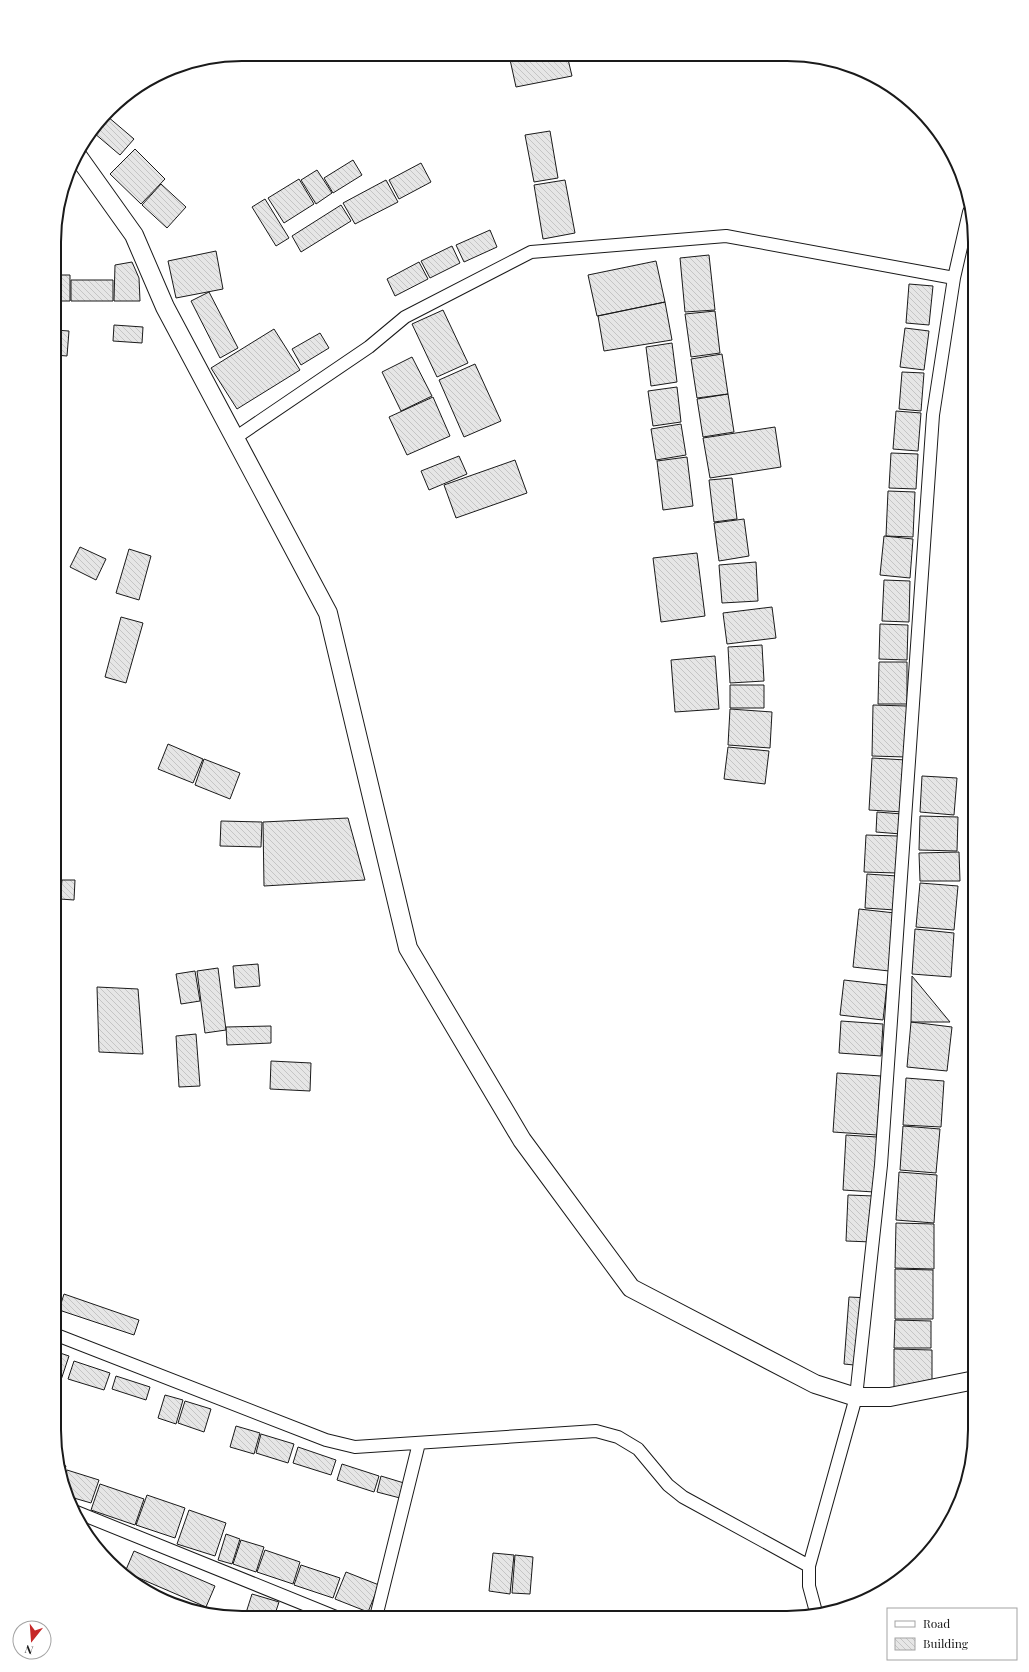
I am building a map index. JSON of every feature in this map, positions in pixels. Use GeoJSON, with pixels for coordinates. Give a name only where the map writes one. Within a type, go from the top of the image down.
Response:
{"type":"FeatureCollection","features":[{"type":"Feature","properties":{"kind":"street"},"geometry":{"type":"LineString","coordinates":[[81,160],[134,235],[165,307],[328,613],[408,948],[522,1140],[631,1288],[815,1384],[856,1397],[890,1397],[968,1381]]}},
{"type":"Feature","properties":{"kind":"street"},"geometry":{"type":"LineString","coordinates":[[815,1609],[809,1586],[809,1566],[856,1397],[881,1165],[933,415],[954,278],[967,223]]}},
{"type":"Feature","properties":{"kind":"street"},"geometry":{"type":"LineString","coordinates":[[235,438],[369,347],[405,317],[532,252],[726,236],[954,278]]}},
{"type":"Feature","properties":{"kind":"street"},"geometry":{"type":"LineString","coordinates":[[61,1337],[326,1440],[355,1447],[596,1432],[618,1437],[638,1449],[668,1485],[683,1497],[809,1566]]}},
{"type":"Feature","properties":{"kind":"street"},"geometry":{"type":"LineString","coordinates":[[377,1611],[419,1443]]}},
{"type":"Feature","properties":{"kind":"street"},"geometry":{"type":"LineString","coordinates":[[83,1516],[321,1611]]}},
{"type":"Feature","properties":{"kind":"building"},"geometry":{"type":"Polygon","coordinates":[[[510,61],[568,61],[572,76],[516,87],[510,61]]]}},
{"type":"Feature","properties":{"kind":"building"},"geometry":{"type":"Polygon","coordinates":[[[110,119],[134,139],[120,155],[96,135],[110,119]]]}},
{"type":"Feature","properties":{"kind":"building"},"geometry":{"type":"Polygon","coordinates":[[[550,131],[558,178],[534,182],[525,135],[550,131]]]}},
{"type":"Feature","properties":{"kind":"building"},"geometry":{"type":"Polygon","coordinates":[[[135,149],[165,179],[141,204],[110,174],[135,149]]]}},
{"type":"Feature","properties":{"kind":"building"},"geometry":{"type":"Polygon","coordinates":[[[353,160],[362,175],[333,193],[324,178],[353,160]]]}},
{"type":"Feature","properties":{"kind":"building"},"geometry":{"type":"Polygon","coordinates":[[[421,163],[431,182],[399,199],[389,180],[421,163]]]}},
{"type":"Feature","properties":{"kind":"building"},"geometry":{"type":"Polygon","coordinates":[[[317,170],[332,193],[316,204],[301,180],[317,170]]]}},
{"type":"Feature","properties":{"kind":"building"},"geometry":{"type":"Polygon","coordinates":[[[299,179],[314,204],[284,223],[268,198],[299,179]]]}},
{"type":"Feature","properties":{"kind":"building"},"geometry":{"type":"Polygon","coordinates":[[[386,180],[398,202],[355,224],[343,203],[386,180]]]}},
{"type":"Feature","properties":{"kind":"building"},"geometry":{"type":"Polygon","coordinates":[[[565,180],[575,233],[543,239],[534,185],[565,180]]]}},
{"type":"Feature","properties":{"kind":"building"},"geometry":{"type":"Polygon","coordinates":[[[161,184],[186,207],[167,228],[142,205],[161,184]]]}},
{"type":"Feature","properties":{"kind":"building"},"geometry":{"type":"Polygon","coordinates":[[[265,199],[289,238],[276,246],[252,207],[265,199]]]}},
{"type":"Feature","properties":{"kind":"building"},"geometry":{"type":"Polygon","coordinates":[[[341,205],[351,221],[301,252],[292,236],[341,205]]]}},
{"type":"Feature","properties":{"kind":"building"},"geometry":{"type":"Polygon","coordinates":[[[490,230],[497,247],[464,262],[456,245],[490,230]]]}},
{"type":"Feature","properties":{"kind":"building"},"geometry":{"type":"Polygon","coordinates":[[[452,246],[460,263],[430,278],[421,261],[452,246]]]}},
{"type":"Feature","properties":{"kind":"building"},"geometry":{"type":"Polygon","coordinates":[[[216,251],[223,289],[176,298],[168,261],[216,251]]]}},
{"type":"Feature","properties":{"kind":"building"},"geometry":{"type":"Polygon","coordinates":[[[709,255],[715,310],[685,312],[680,258],[709,255]]]}},
{"type":"Feature","properties":{"kind":"building"},"geometry":{"type":"Polygon","coordinates":[[[656,261],[665,302],[597,316],[588,275],[656,261]]]}},
{"type":"Feature","properties":{"kind":"building"},"geometry":{"type":"Polygon","coordinates":[[[132,262],[139,278],[140,301],[114,301],[115,265],[132,262]]]}},
{"type":"Feature","properties":{"kind":"building"},"geometry":{"type":"Polygon","coordinates":[[[419,262],[428,279],[395,296],[387,279],[419,262]]]}},
{"type":"Feature","properties":{"kind":"building"},"geometry":{"type":"Polygon","coordinates":[[[61,275],[70,275],[70,301],[61,301],[61,275]]]}},
{"type":"Feature","properties":{"kind":"building"},"geometry":{"type":"Polygon","coordinates":[[[71,280],[113,280],[113,301],[71,301],[71,280]]]}},
{"type":"Feature","properties":{"kind":"building"},"geometry":{"type":"Polygon","coordinates":[[[909,284],[933,286],[929,325],[906,323],[909,284]]]}},
{"type":"Feature","properties":{"kind":"building"},"geometry":{"type":"Polygon","coordinates":[[[209,292],[238,348],[220,358],[191,301],[209,292]]]}},
{"type":"Feature","properties":{"kind":"building"},"geometry":{"type":"Polygon","coordinates":[[[665,302],[672,340],[604,351],[598,316],[665,302]]]}},
{"type":"Feature","properties":{"kind":"building"},"geometry":{"type":"Polygon","coordinates":[[[443,310],[468,363],[437,377],[412,324],[443,310]]]}},
{"type":"Feature","properties":{"kind":"building"},"geometry":{"type":"Polygon","coordinates":[[[715,311],[720,353],[691,357],[685,314],[715,311]]]}},
{"type":"Feature","properties":{"kind":"building"},"geometry":{"type":"Polygon","coordinates":[[[114,325],[143,327],[142,343],[113,341],[114,325]]]}},
{"type":"Feature","properties":{"kind":"building"},"geometry":{"type":"Polygon","coordinates":[[[905,328],[929,331],[924,370],[900,367],[905,328]]]}},
{"type":"Feature","properties":{"kind":"building"},"geometry":{"type":"Polygon","coordinates":[[[274,329],[300,370],[237,409],[211,368],[274,329]]]}},
{"type":"Feature","properties":{"kind":"building"},"geometry":{"type":"Polygon","coordinates":[[[61,330],[69,331],[67,356],[61,356],[61,330]]]}},
{"type":"Feature","properties":{"kind":"building"},"geometry":{"type":"Polygon","coordinates":[[[320,333],[329,348],[301,365],[292,349],[320,333]]]}},
{"type":"Feature","properties":{"kind":"building"},"geometry":{"type":"Polygon","coordinates":[[[672,343],[677,382],[651,386],[646,347],[672,343]]]}},
{"type":"Feature","properties":{"kind":"building"},"geometry":{"type":"Polygon","coordinates":[[[722,354],[728,394],[697,398],[691,359],[722,354]]]}},
{"type":"Feature","properties":{"kind":"building"},"geometry":{"type":"Polygon","coordinates":[[[412,357],[432,396],[401,411],[382,372],[412,357]]]}},
{"type":"Feature","properties":{"kind":"building"},"geometry":{"type":"Polygon","coordinates":[[[475,364],[501,421],[464,437],[439,380],[475,364]]]}},
{"type":"Feature","properties":{"kind":"building"},"geometry":{"type":"Polygon","coordinates":[[[902,372],[924,373],[921,411],[899,409],[902,372]]]}},
{"type":"Feature","properties":{"kind":"building"},"geometry":{"type":"Polygon","coordinates":[[[677,387],[681,422],[653,426],[648,391],[677,387]]]}},
{"type":"Feature","properties":{"kind":"building"},"geometry":{"type":"Polygon","coordinates":[[[728,394],[734,432],[703,437],[697,399],[728,394]]]}},
{"type":"Feature","properties":{"kind":"building"},"geometry":{"type":"Polygon","coordinates":[[[433,397],[450,436],[407,455],[389,417],[433,397]]]}},
{"type":"Feature","properties":{"kind":"building"},"geometry":{"type":"Polygon","coordinates":[[[896,411],[921,413],[918,451],[893,449],[896,411]]]}},
{"type":"Feature","properties":{"kind":"building"},"geometry":{"type":"Polygon","coordinates":[[[681,424],[686,455],[656,460],[651,429],[681,424]]]}},
{"type":"Feature","properties":{"kind":"building"},"geometry":{"type":"Polygon","coordinates":[[[775,427],[781,467],[710,478],[703,438],[775,427]]]}},
{"type":"Feature","properties":{"kind":"building"},"geometry":{"type":"Polygon","coordinates":[[[891,453],[918,454],[916,489],[889,488],[891,453]]]}},
{"type":"Feature","properties":{"kind":"building"},"geometry":{"type":"Polygon","coordinates":[[[459,456],[467,474],[429,490],[421,471],[459,456]]]}},
{"type":"Feature","properties":{"kind":"building"},"geometry":{"type":"Polygon","coordinates":[[[687,457],[693,506],[663,510],[657,461],[687,457]]]}},
{"type":"Feature","properties":{"kind":"building"},"geometry":{"type":"Polygon","coordinates":[[[515,460],[527,493],[456,518],[444,485],[515,460]]]}},
{"type":"Feature","properties":{"kind":"building"},"geometry":{"type":"Polygon","coordinates":[[[732,478],[737,519],[714,522],[709,480],[732,478]]]}},
{"type":"Feature","properties":{"kind":"building"},"geometry":{"type":"Polygon","coordinates":[[[888,491],[915,492],[913,537],[886,536],[888,491]]]}},
{"type":"Feature","properties":{"kind":"building"},"geometry":{"type":"Polygon","coordinates":[[[744,519],[749,556],[719,561],[714,523],[744,519]]]}},
{"type":"Feature","properties":{"kind":"building"},"geometry":{"type":"Polygon","coordinates":[[[884,536],[913,539],[910,578],[880,575],[884,536]]]}},
{"type":"Feature","properties":{"kind":"building"},"geometry":{"type":"Polygon","coordinates":[[[80,547],[106,559],[96,580],[70,567],[80,547]]]}},
{"type":"Feature","properties":{"kind":"building"},"geometry":{"type":"Polygon","coordinates":[[[129,549],[151,556],[139,600],[116,593],[129,549]]]}},
{"type":"Feature","properties":{"kind":"building"},"geometry":{"type":"Polygon","coordinates":[[[697,553],[705,616],[661,622],[653,558],[697,553]]]}},
{"type":"Feature","properties":{"kind":"building"},"geometry":{"type":"Polygon","coordinates":[[[756,562],[758,601],[722,603],[719,565],[756,562]]]}},
{"type":"Feature","properties":{"kind":"building"},"geometry":{"type":"Polygon","coordinates":[[[884,580],[910,581],[909,622],[882,621],[884,580]]]}},
{"type":"Feature","properties":{"kind":"building"},"geometry":{"type":"Polygon","coordinates":[[[772,607],[776,638],[727,644],[723,613],[772,607]]]}},
{"type":"Feature","properties":{"kind":"building"},"geometry":{"type":"Polygon","coordinates":[[[121,617],[143,623],[126,683],[105,677],[121,617]]]}},
{"type":"Feature","properties":{"kind":"building"},"geometry":{"type":"Polygon","coordinates":[[[880,624],[908,625],[907,660],[879,659],[880,624]]]}},
{"type":"Feature","properties":{"kind":"building"},"geometry":{"type":"Polygon","coordinates":[[[762,645],[764,681],[730,683],[728,647],[762,645]]]}},
{"type":"Feature","properties":{"kind":"building"},"geometry":{"type":"Polygon","coordinates":[[[715,656],[719,709],[675,712],[671,660],[715,656]]]}},
{"type":"Feature","properties":{"kind":"building"},"geometry":{"type":"Polygon","coordinates":[[[879,662],[907,662],[907,704],[878,704],[879,662]]]}},
{"type":"Feature","properties":{"kind":"building"},"geometry":{"type":"Polygon","coordinates":[[[730,685],[764,685],[764,708],[730,708],[730,685]]]}},
{"type":"Feature","properties":{"kind":"building"},"geometry":{"type":"Polygon","coordinates":[[[873,705],[907,706],[906,757],[872,756],[873,705]]]}},
{"type":"Feature","properties":{"kind":"building"},"geometry":{"type":"Polygon","coordinates":[[[730,709],[772,712],[770,748],[728,745],[730,709]]]}},
{"type":"Feature","properties":{"kind":"building"},"geometry":{"type":"Polygon","coordinates":[[[168,744],[203,759],[193,783],[158,769],[168,744]]]}},
{"type":"Feature","properties":{"kind":"building"},"geometry":{"type":"Polygon","coordinates":[[[728,747],[769,751],[765,784],[724,779],[728,747]]]}},
{"type":"Feature","properties":{"kind":"building"},"geometry":{"type":"Polygon","coordinates":[[[872,758],[906,760],[903,812],[869,810],[872,758]]]}},
{"type":"Feature","properties":{"kind":"building"},"geometry":{"type":"Polygon","coordinates":[[[204,759],[240,773],[230,799],[195,785],[204,759]]]}},
{"type":"Feature","properties":{"kind":"building"},"geometry":{"type":"Polygon","coordinates":[[[922,776],[957,778],[954,815],[920,812],[922,776]]]}},
{"type":"Feature","properties":{"kind":"building"},"geometry":{"type":"Polygon","coordinates":[[[877,812],[902,814],[901,834],[876,832],[877,812]]]}},
{"type":"Feature","properties":{"kind":"building"},"geometry":{"type":"Polygon","coordinates":[[[920,816],[958,817],[957,851],[919,850],[920,816]]]}},
{"type":"Feature","properties":{"kind":"building"},"geometry":{"type":"Polygon","coordinates":[[[348,818],[365,880],[264,886],[263,822],[348,818]]]}},
{"type":"Feature","properties":{"kind":"building"},"geometry":{"type":"Polygon","coordinates":[[[221,821],[262,822],[261,847],[220,846],[221,821]]]}},
{"type":"Feature","properties":{"kind":"building"},"geometry":{"type":"Polygon","coordinates":[[[866,835],[898,836],[897,873],[864,872],[866,835]]]}},
{"type":"Feature","properties":{"kind":"building"},"geometry":{"type":"Polygon","coordinates":[[[959,852],[960,881],[920,881],[919,853],[959,852]]]}},
{"type":"Feature","properties":{"kind":"building"},"geometry":{"type":"Polygon","coordinates":[[[867,874],[897,876],[895,910],[865,908],[867,874]]]}},
{"type":"Feature","properties":{"kind":"building"},"geometry":{"type":"Polygon","coordinates":[[[62,880],[75,880],[74,900],[61,899],[62,880]]]}},
{"type":"Feature","properties":{"kind":"building"},"geometry":{"type":"Polygon","coordinates":[[[920,883],[958,886],[954,930],[916,927],[920,883]]]}},
{"type":"Feature","properties":{"kind":"building"},"geometry":{"type":"Polygon","coordinates":[[[859,909],[895,913],[889,971],[853,967],[859,909]]]}},
{"type":"Feature","properties":{"kind":"building"},"geometry":{"type":"Polygon","coordinates":[[[915,929],[954,933],[951,977],[912,974],[915,929]]]}},
{"type":"Feature","properties":{"kind":"building"},"geometry":{"type":"Polygon","coordinates":[[[258,964],[260,986],[235,988],[233,966],[258,964]]]}},
{"type":"Feature","properties":{"kind":"building"},"geometry":{"type":"Polygon","coordinates":[[[218,968],[226,1030],[205,1033],[197,971],[218,968]]]}},
{"type":"Feature","properties":{"kind":"building"},"geometry":{"type":"Polygon","coordinates":[[[195,971],[200,1001],[181,1004],[176,974],[195,971]]]}},
{"type":"Feature","properties":{"kind":"building"},"geometry":{"type":"Polygon","coordinates":[[[912,976],[950,1022],[911,1022],[912,976]]]}},
{"type":"Feature","properties":{"kind":"building"},"geometry":{"type":"Polygon","coordinates":[[[844,980],[887,985],[883,1020],[840,1015],[844,980]]]}},
{"type":"Feature","properties":{"kind":"building"},"geometry":{"type":"Polygon","coordinates":[[[97,987],[138,989],[143,1054],[99,1052],[97,987]]]}},
{"type":"Feature","properties":{"kind":"building"},"geometry":{"type":"Polygon","coordinates":[[[841,1021],[883,1024],[881,1056],[839,1053],[841,1021]]]}},
{"type":"Feature","properties":{"kind":"building"},"geometry":{"type":"Polygon","coordinates":[[[911,1022],[952,1027],[947,1071],[907,1067],[911,1022]]]}},
{"type":"Feature","properties":{"kind":"building"},"geometry":{"type":"Polygon","coordinates":[[[271,1026],[271,1043],[227,1045],[226,1027],[271,1026]]]}},
{"type":"Feature","properties":{"kind":"building"},"geometry":{"type":"Polygon","coordinates":[[[196,1034],[200,1086],[179,1087],[176,1036],[196,1034]]]}},
{"type":"Feature","properties":{"kind":"building"},"geometry":{"type":"Polygon","coordinates":[[[271,1061],[311,1063],[310,1091],[270,1089],[271,1061]]]}},
{"type":"Feature","properties":{"kind":"building"},"geometry":{"type":"Polygon","coordinates":[[[837,1073],[881,1076],[877,1135],[833,1132],[837,1073]]]}},
{"type":"Feature","properties":{"kind":"building"},"geometry":{"type":"Polygon","coordinates":[[[906,1078],[944,1081],[941,1127],[903,1125],[906,1078]]]}},
{"type":"Feature","properties":{"kind":"building"},"geometry":{"type":"Polygon","coordinates":[[[903,1126],[940,1129],[936,1173],[900,1170],[903,1126]]]}},
{"type":"Feature","properties":{"kind":"building"},"geometry":{"type":"Polygon","coordinates":[[[846,1135],[877,1137],[874,1192],[843,1190],[846,1135]]]}},
{"type":"Feature","properties":{"kind":"building"},"geometry":{"type":"Polygon","coordinates":[[[899,1172],[937,1175],[934,1223],[896,1220],[899,1172]]]}},
{"type":"Feature","properties":{"kind":"building"},"geometry":{"type":"Polygon","coordinates":[[[848,1195],[874,1196],[872,1242],[846,1241],[848,1195]]]}},
{"type":"Feature","properties":{"kind":"building"},"geometry":{"type":"Polygon","coordinates":[[[896,1223],[934,1224],[934,1269],[895,1268],[896,1223]]]}},
{"type":"Feature","properties":{"kind":"building"},"geometry":{"type":"Polygon","coordinates":[[[895,1269],[933,1270],[933,1319],[895,1319],[895,1269]]]}},
{"type":"Feature","properties":{"kind":"building"},"geometry":{"type":"Polygon","coordinates":[[[64,1294],[139,1320],[134,1335],[61,1311],[61,1304],[64,1294]]]}},
{"type":"Feature","properties":{"kind":"building"},"geometry":{"type":"Polygon","coordinates":[[[849,1297],[870,1298],[864,1366],[844,1364],[849,1297]]]}},
{"type":"Feature","properties":{"kind":"building"},"geometry":{"type":"Polygon","coordinates":[[[895,1320],[931,1321],[931,1348],[894,1348],[895,1320]]]}},
{"type":"Feature","properties":{"kind":"building"},"geometry":{"type":"Polygon","coordinates":[[[894,1349],[932,1350],[932,1388],[894,1388],[894,1349]]]}},
{"type":"Feature","properties":{"kind":"building"},"geometry":{"type":"Polygon","coordinates":[[[61,1353],[69,1356],[61,1380],[61,1353]]]}},
{"type":"Feature","properties":{"kind":"building"},"geometry":{"type":"Polygon","coordinates":[[[74,1361],[110,1373],[104,1390],[68,1379],[74,1361]]]}},
{"type":"Feature","properties":{"kind":"building"},"geometry":{"type":"Polygon","coordinates":[[[116,1376],[150,1387],[146,1400],[112,1389],[116,1376]]]}},
{"type":"Feature","properties":{"kind":"building"},"geometry":{"type":"Polygon","coordinates":[[[165,1395],[183,1400],[176,1424],[158,1418],[165,1395]]]}},
{"type":"Feature","properties":{"kind":"building"},"geometry":{"type":"Polygon","coordinates":[[[185,1401],[211,1409],[204,1432],[178,1423],[185,1401]]]}},
{"type":"Feature","properties":{"kind":"building"},"geometry":{"type":"Polygon","coordinates":[[[236,1426],[260,1433],[254,1454],[230,1447],[236,1426]]]}},
{"type":"Feature","properties":{"kind":"building"},"geometry":{"type":"Polygon","coordinates":[[[261,1434],[294,1444],[288,1463],[256,1453],[261,1434]]]}},
{"type":"Feature","properties":{"kind":"building"},"geometry":{"type":"Polygon","coordinates":[[[298,1447],[336,1460],[331,1475],[293,1463],[298,1447]]]}},
{"type":"Feature","properties":{"kind":"building"},"geometry":{"type":"Polygon","coordinates":[[[342,1464],[379,1476],[374,1492],[337,1480],[342,1464]]]}},
{"type":"Feature","properties":{"kind":"building"},"geometry":{"type":"Polygon","coordinates":[[[67,1470],[99,1480],[91,1503],[75,1498],[66,1473],[67,1470]]]}},
{"type":"Feature","properties":{"kind":"building"},"geometry":{"type":"Polygon","coordinates":[[[381,1476],[404,1483],[400,1498],[377,1492],[381,1476]]]}},
{"type":"Feature","properties":{"kind":"building"},"geometry":{"type":"Polygon","coordinates":[[[100,1484],[144,1499],[135,1525],[91,1510],[100,1484]]]}},
{"type":"Feature","properties":{"kind":"building"},"geometry":{"type":"Polygon","coordinates":[[[147,1495],[185,1508],[175,1538],[136,1525],[147,1495]]]}},
{"type":"Feature","properties":{"kind":"building"},"geometry":{"type":"Polygon","coordinates":[[[189,1510],[226,1523],[215,1556],[177,1544],[189,1510]]]}},
{"type":"Feature","properties":{"kind":"building"},"geometry":{"type":"Polygon","coordinates":[[[226,1534],[240,1539],[232,1564],[218,1560],[226,1534]]]}},
{"type":"Feature","properties":{"kind":"building"},"geometry":{"type":"Polygon","coordinates":[[[241,1540],[264,1547],[256,1572],[233,1564],[241,1540]]]}},
{"type":"Feature","properties":{"kind":"building"},"geometry":{"type":"Polygon","coordinates":[[[265,1550],[300,1562],[293,1584],[257,1572],[265,1550]]]}},
{"type":"Feature","properties":{"kind":"building"},"geometry":{"type":"Polygon","coordinates":[[[134,1551],[215,1586],[206,1607],[138,1578],[126,1569],[134,1551]]]}},
{"type":"Feature","properties":{"kind":"building"},"geometry":{"type":"Polygon","coordinates":[[[493,1553],[514,1555],[510,1594],[489,1591],[493,1553]]]}},
{"type":"Feature","properties":{"kind":"building"},"geometry":{"type":"Polygon","coordinates":[[[515,1555],[533,1557],[530,1594],[512,1593],[515,1555]]]}},
{"type":"Feature","properties":{"kind":"building"},"geometry":{"type":"Polygon","coordinates":[[[301,1565],[340,1578],[333,1598],[294,1585],[301,1565]]]}},
{"type":"Feature","properties":{"kind":"building"},"geometry":{"type":"Polygon","coordinates":[[[346,1572],[379,1585],[368,1611],[335,1599],[346,1572]]]}},
{"type":"Feature","properties":{"kind":"building"},"geometry":{"type":"Polygon","coordinates":[[[252,1594],[279,1602],[276,1611],[247,1611],[252,1594]]]}}]}
